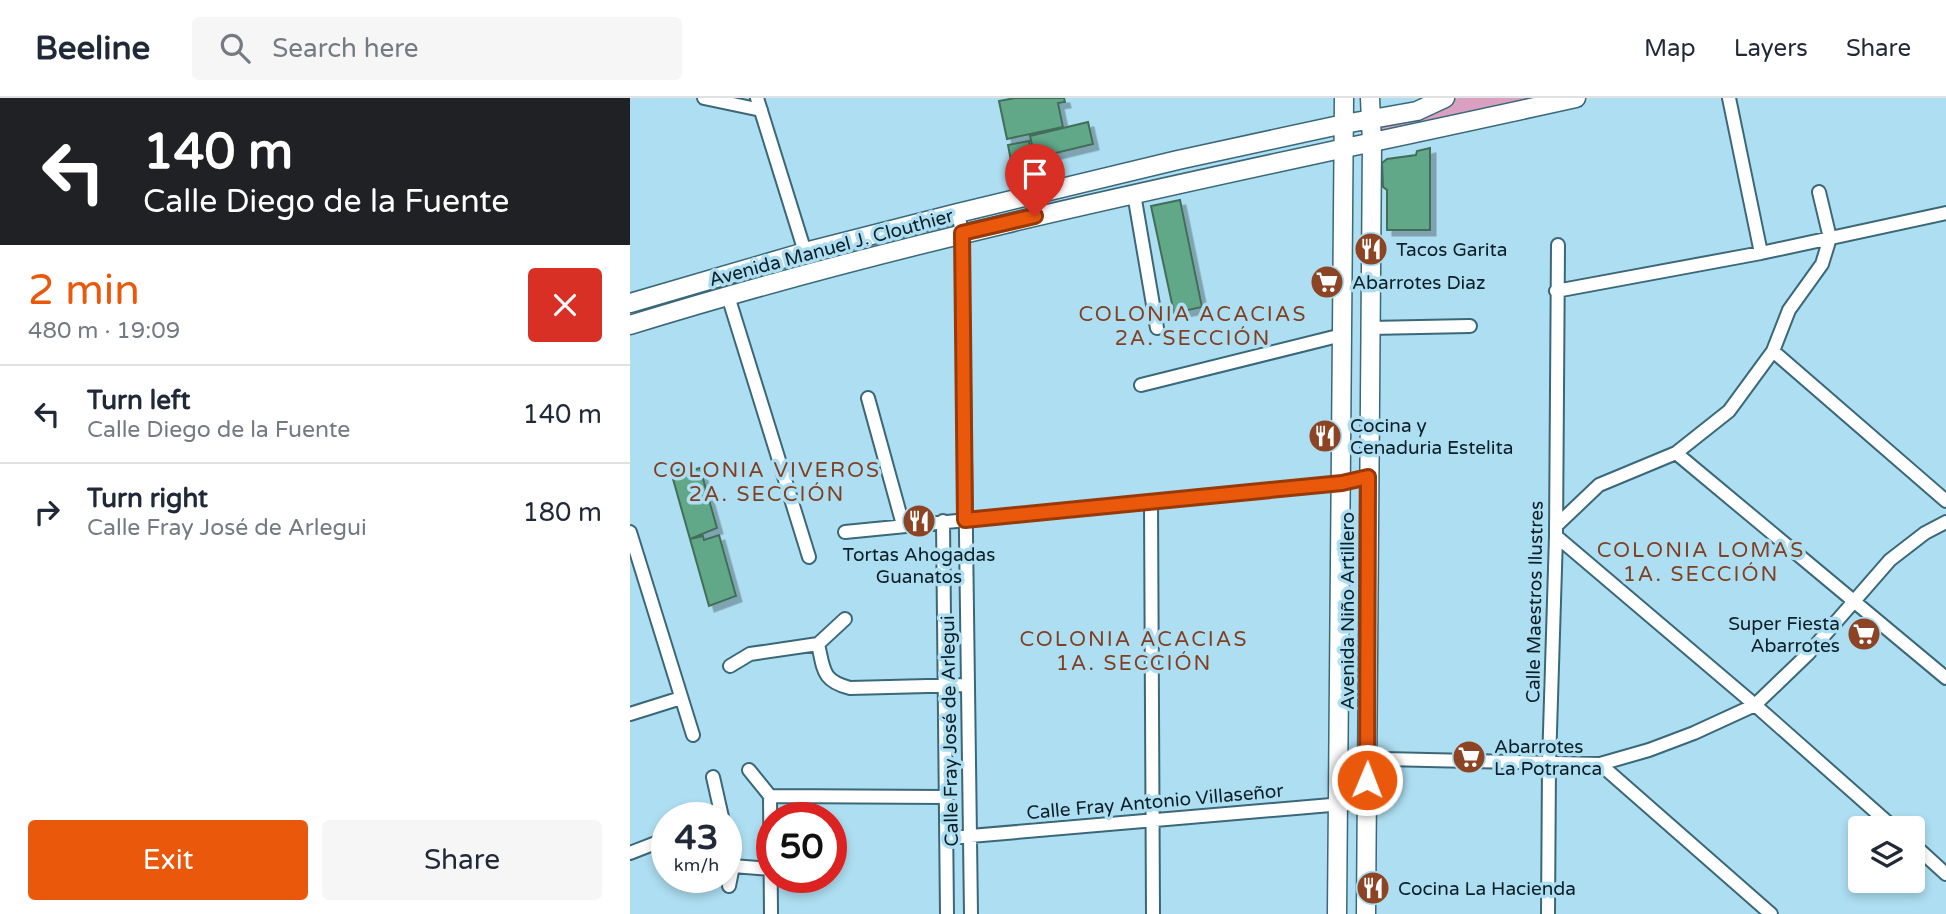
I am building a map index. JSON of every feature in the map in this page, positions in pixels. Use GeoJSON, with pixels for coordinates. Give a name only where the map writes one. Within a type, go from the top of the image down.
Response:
{"type":"FeatureCollection","features":[{"type":"Feature","properties":{"kind":"main road","name":"Avenida Niño Artillero"},"geometry":{"type":"LineString","coordinates":[[1338,914],[1344,98]]}},
{"type":"Feature","properties":{"kind":"main road","name":"Avenida Niño Artillero"},"geometry":{"type":"LineString","coordinates":[[1366,914],[1372,143],[1370,98]]}},
{"type":"Feature","properties":{"kind":"main road","name":"Avenida Manuel J. Clouthier"},"geometry":{"type":"LineString","coordinates":[[630,303],[805,252],[958,213],[1344,124],[1417,111],[1445,98]]}},
{"type":"Feature","properties":{"kind":"main road","name":"Avenida Manuel J. Clouthier"},"geometry":{"type":"LineString","coordinates":[[630,325],[962,233],[1576,98]]}},
{"type":"Feature","properties":{"kind":"street"},"geometry":{"type":"LineString","coordinates":[[704,98],[759,104],[805,252]]}},
{"type":"Feature","properties":{"kind":"street"},"geometry":{"type":"LineString","coordinates":[[1729,98],[1761,253]]}},
{"type":"Feature","properties":{"kind":"street"},"geometry":{"type":"LineString","coordinates":[[1819,192],[1830,238],[1822,264],[1789,310],[1773,351],[1729,411],[1676,453],[1599,485],[1556,531],[1880,816]]}},
{"type":"Feature","properties":{"kind":"street"},"geometry":{"type":"LineString","coordinates":[[1134,194],[1157,328]]}},
{"type":"Feature","properties":{"kind":"street","name":"Calle Fray José de Arlegui"},"geometry":{"type":"LineString","coordinates":[[958,213],[962,233],[971,914]]}},
{"type":"Feature","properties":{"kind":"street"},"geometry":{"type":"LineString","coordinates":[[1556,291],[1761,253],[1946,213]]}},
{"type":"Feature","properties":{"kind":"street","name":"Calle Maestros Ilustres"},"geometry":{"type":"LineString","coordinates":[[1548,914],[1549,764],[1556,531],[1558,245]]}},
{"type":"Feature","properties":{"kind":"street"},"geometry":{"type":"LineString","coordinates":[[728,296],[809,557]]}},
{"type":"Feature","properties":{"kind":"street"},"geometry":{"type":"LineString","coordinates":[[1370,328],[1470,326]]}},
{"type":"Feature","properties":{"kind":"street"},"geometry":{"type":"LineString","coordinates":[[1141,385],[1342,335]]}},
{"type":"Feature","properties":{"kind":"street"},"geometry":{"type":"LineString","coordinates":[[1773,351],[1946,501]]}},
{"type":"Feature","properties":{"kind":"street"},"geometry":{"type":"LineString","coordinates":[[868,398],[903,525]]}},
{"type":"Feature","properties":{"kind":"street"},"geometry":{"type":"LineString","coordinates":[[1676,453],[1946,678]]}},
{"type":"Feature","properties":{"kind":"street"},"geometry":{"type":"LineString","coordinates":[[845,531],[1342,483],[1368,477]]}},
{"type":"Feature","properties":{"kind":"street"},"geometry":{"type":"LineString","coordinates":[[1151,502],[1153,914]]}},
{"type":"Feature","properties":{"kind":"street","name":"Calle Fray José de Arlegui"},"geometry":{"type":"LineString","coordinates":[[943,521],[947,914]]}},
{"type":"Feature","properties":{"kind":"street"},"geometry":{"type":"LineString","coordinates":[[1340,758],[1600,764],[1649,750],[1693,733],[1755,705],[1808,654],[1890,560],[1925,533],[1946,522]]}},
{"type":"Feature","properties":{"kind":"street"},"geometry":{"type":"LineString","coordinates":[[630,532],[693,735]]}},
{"type":"Feature","properties":{"kind":"street"},"geometry":{"type":"LineString","coordinates":[[730,666],[750,654],[818,644],[845,619]]}},
{"type":"Feature","properties":{"kind":"street"},"geometry":{"type":"LineString","coordinates":[[818,644],[825,676],[835,684],[850,688],[967,685]]}},
{"type":"Feature","properties":{"kind":"street"},"geometry":{"type":"LineString","coordinates":[[630,714],[681,698]]}},
{"type":"Feature","properties":{"kind":"street"},"geometry":{"type":"LineString","coordinates":[[1600,764],[1771,914]]}},
{"type":"Feature","properties":{"kind":"street"},"geometry":{"type":"LineString","coordinates":[[749,770],[770,796],[770,802]]}},
{"type":"Feature","properties":{"kind":"street"},"geometry":{"type":"LineString","coordinates":[[713,777],[719,802]]}},
{"type":"Feature","properties":{"kind":"street"},"geometry":{"type":"LineString","coordinates":[[770,796],[947,797]]}},
{"type":"Feature","properties":{"kind":"street","name":"Calle Fray Antonio Villaseñor"},"geometry":{"type":"LineString","coordinates":[[947,838],[1366,802]]}},
{"type":"Feature","properties":{"kind":"street"},"geometry":{"type":"LineString","coordinates":[[630,853],[651,845]]}},
{"type":"Feature","properties":{"kind":"street"},"geometry":{"type":"LineString","coordinates":[[1925,855],[1946,873]]}},
{"type":"Feature","properties":{"kind":"street"},"geometry":{"type":"LineString","coordinates":[[771,893],[771,914]]}},
{"type":"Feature","properties":{"kind":"shaded area"},"geometry":{"type":"Polygon","coordinates":[[[1458,98],[1552,98],[1373,134],[1374,127],[1419,115],[1458,98]]]}},
{"type":"Feature","properties":{"kind":"building"},"geometry":{"type":"Polygon","coordinates":[[[1015,98],[1064,98],[1065,102],[1058,103],[1063,127],[1007,139],[999,101],[1015,98]]]}},
{"type":"Feature","properties":{"kind":"building"},"geometry":{"type":"Polygon","coordinates":[[[1088,122],[1093,144],[1035,158],[1030,136],[1088,122]]]}},
{"type":"Feature","properties":{"kind":"building"},"geometry":{"type":"Polygon","coordinates":[[[1029,141],[1035,178],[1015,182],[1008,145],[1029,141]]]}},
{"type":"Feature","properties":{"kind":"building"},"geometry":{"type":"Polygon","coordinates":[[[1430,148],[1430,230],[1387,230],[1387,190],[1383,187],[1382,163],[1387,159],[1416,155],[1417,151],[1430,148]]]}},
{"type":"Feature","properties":{"kind":"building"},"geometry":{"type":"Polygon","coordinates":[[[1180,200],[1202,307],[1174,313],[1151,206],[1180,200]]]}},
{"type":"Feature","properties":{"kind":"building"},"geometry":{"type":"Polygon","coordinates":[[[684,468],[685,472],[700,468],[717,528],[690,539],[671,472],[684,468]]]}},
{"type":"Feature","properties":{"kind":"building"},"geometry":{"type":"Polygon","coordinates":[[[719,535],[736,596],[709,606],[690,539],[703,536],[704,540],[719,535]]]}},
{"type":"Feature","properties":{"kind":"place","name":"Tacos Garita"},"geometry":{"type":"Point","coordinates":[1371,249]}},
{"type":"Feature","properties":{"kind":"place","name":"Abarrotes Diaz"},"geometry":{"type":"Point","coordinates":[1327,282]}},
{"type":"Feature","properties":{"kind":"place","name":"Cocina y Cenaduria Estelita"},"geometry":{"type":"Point","coordinates":[1325,436]}},
{"type":"Feature","properties":{"kind":"place","name":"Tortas Ahogadas Guanatos"},"geometry":{"type":"Point","coordinates":[919,521]}},
{"type":"Feature","properties":{"kind":"place","name":"Super Fiesta Abarrotes"},"geometry":{"type":"Point","coordinates":[1864,634]}},
{"type":"Feature","properties":{"kind":"place","name":"Abarrotes La Potranca"},"geometry":{"type":"Point","coordinates":[1469,757]}},
{"type":"Feature","properties":{"kind":"place","name":"Cocina La Hacienda"},"geometry":{"type":"Point","coordinates":[1373,888]}},
{"type":"Feature","properties":{"kind":"district","name":"COLONIA ACACIAS 2A. SECCIÓN"},"geometry":{"type":"Point","coordinates":[1193,326]}},
{"type":"Feature","properties":{"kind":"district","name":"COLONIA VIVEROS 2A. SECCIÓN"},"geometry":{"type":"Point","coordinates":[767,482]}},
{"type":"Feature","properties":{"kind":"district","name":"COLONIA LOMAS 1A. SECCIÓN"},"geometry":{"type":"Point","coordinates":[1701,562]}},
{"type":"Feature","properties":{"kind":"district","name":"COLONIA ACACIAS 1A. SECCIÓN"},"geometry":{"type":"Point","coordinates":[1134,651]}},
{"type":"Feature","properties":{"kind":"route"},"geometry":{"type":"LineString","coordinates":[[1035,216],[962,233],[965,520],[1342,483],[1368,477],[1367,780]]}}]}
